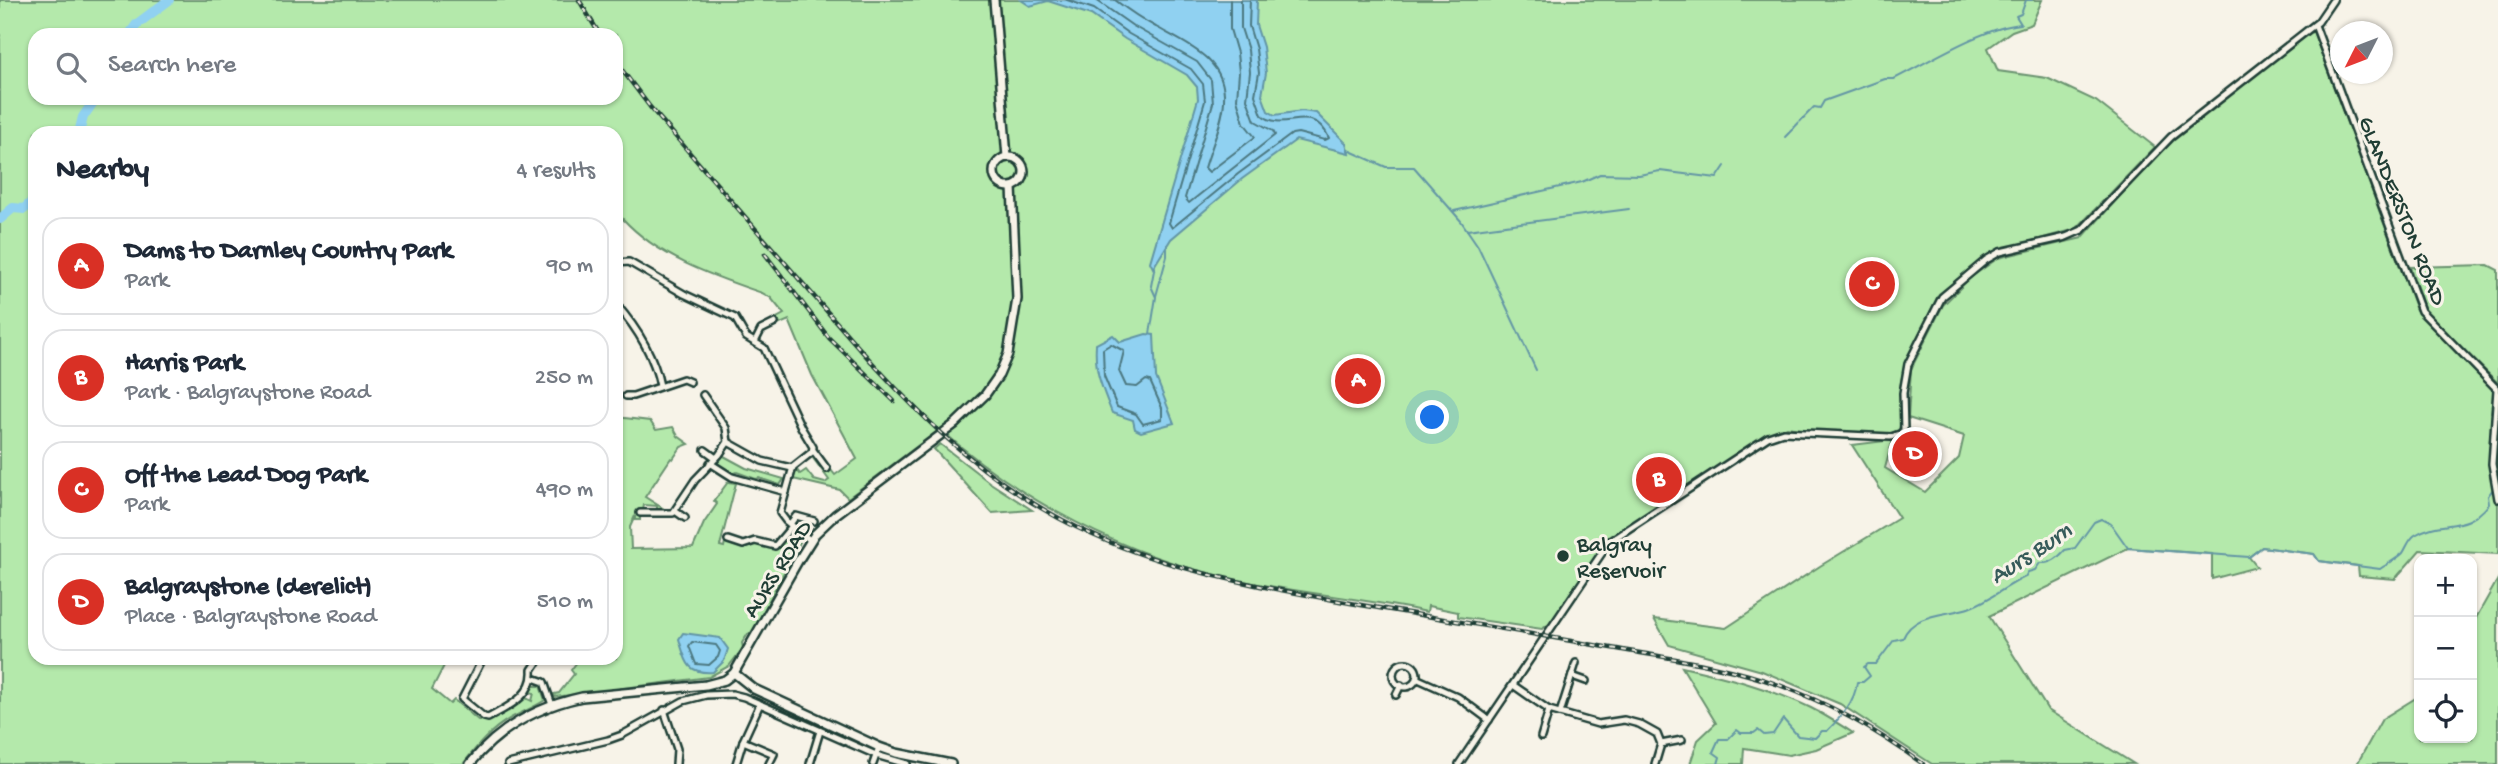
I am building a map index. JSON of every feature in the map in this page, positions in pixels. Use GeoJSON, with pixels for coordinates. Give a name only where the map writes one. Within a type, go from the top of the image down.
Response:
{"type":"FeatureCollection","features":[{"type":"Feature","properties":{"kind":"street","name":"AURS ROAD"},"geometry":{"type":"LineString","coordinates":[[994,0],[1007,157]]}},
{"type":"Feature","properties":{"kind":"street"},"geometry":{"type":"LineString","coordinates":[[1459,764],[1610,541],[1768,437],[1783,432],[1891,437],[1900,434],[1904,429],[1903,393],[1908,364],[1942,297],[1993,255],[2066,237],[2082,230],[2171,137],[2315,25],[2333,0]]}},
{"type":"Feature","properties":{"kind":"street","name":"GLANDERSTON ROAD"},"geometry":{"type":"LineString","coordinates":[[2315,25],[2421,311],[2497,389],[2492,464],[2498,499]]}},
{"type":"Feature","properties":{"kind":"street","name":"AURS ROAD"},"geometry":{"type":"LineString","coordinates":[[1007,157],[1020,161],[1024,169],[1023,178],[1012,187],[1002,185],[995,177],[995,166],[1007,157]]}},
{"type":"Feature","properties":{"kind":"street","name":"AURS ROAD"},"geometry":{"type":"LineString","coordinates":[[734,673],[810,540],[835,515],[959,420],[985,395],[999,375],[1008,354],[1017,299],[1012,187]]}},
{"type":"Feature","properties":{"kind":"street"},"geometry":{"type":"LineString","coordinates":[[623,262],[629,262],[684,294],[735,318],[746,337],[764,348],[801,427],[827,469]]}},
{"type":"Feature","properties":{"kind":"street"},"geometry":{"type":"LineString","coordinates":[[623,312],[632,322],[656,367],[660,386]]}},
{"type":"Feature","properties":{"kind":"street"},"geometry":{"type":"LineString","coordinates":[[755,342],[761,330],[775,323]]}},
{"type":"Feature","properties":{"kind":"street"},"geometry":{"type":"LineString","coordinates":[[626,396],[683,379],[690,382]]}},
{"type":"Feature","properties":{"kind":"street"},"geometry":{"type":"LineString","coordinates":[[640,513],[668,514],[675,511],[695,480],[728,442],[726,428],[703,395]]}},
{"type":"Feature","properties":{"kind":"street"},"geometry":{"type":"LineString","coordinates":[[728,442],[762,461],[792,468]]}},
{"type":"Feature","properties":{"kind":"street"},"geometry":{"type":"LineString","coordinates":[[705,450],[716,458]]}},
{"type":"Feature","properties":{"kind":"street"},"geometry":{"type":"LineString","coordinates":[[810,540],[781,517],[780,513],[792,468],[813,450]]}},
{"type":"Feature","properties":{"kind":"street"},"geometry":{"type":"LineString","coordinates":[[710,463],[732,477],[786,492]]}},
{"type":"Feature","properties":{"kind":"street"},"geometry":{"type":"LineString","coordinates":[[675,511],[685,518]]}},
{"type":"Feature","properties":{"kind":"street"},"geometry":{"type":"LineString","coordinates":[[728,540],[743,545],[755,541],[775,546],[796,516],[814,522]]}},
{"type":"Feature","properties":{"kind":"street"},"geometry":{"type":"LineString","coordinates":[[1407,663],[1409,653]]}},
{"type":"Feature","properties":{"kind":"street"},"geometry":{"type":"LineString","coordinates":[[1407,663],[1416,670],[1416,678],[1409,686],[1395,681],[1395,670],[1400,664],[1407,663]]}},
{"type":"Feature","properties":{"kind":"street"},"geometry":{"type":"LineString","coordinates":[[1560,713],[1576,663]]}},
{"type":"Feature","properties":{"kind":"street"},"geometry":{"type":"LineString","coordinates":[[479,665],[462,699],[488,718],[523,697],[533,678],[532,670],[535,665]]}},
{"type":"Feature","properties":{"kind":"street"},"geometry":{"type":"LineString","coordinates":[[470,764],[490,741],[507,727],[552,705],[582,697],[706,685],[725,680],[734,673],[754,689],[907,764]]}},
{"type":"Feature","properties":{"kind":"street"},"geometry":{"type":"LineString","coordinates":[[1572,676],[1586,681]]}},
{"type":"Feature","properties":{"kind":"street"},"geometry":{"type":"LineString","coordinates":[[533,678],[544,682],[552,705]]}},
{"type":"Feature","properties":{"kind":"street"},"geometry":{"type":"LineString","coordinates":[[1416,678],[1458,697],[1489,720]]}},
{"type":"Feature","properties":{"kind":"street"},"geometry":{"type":"LineString","coordinates":[[1396,695],[1401,685]]}},
{"type":"Feature","properties":{"kind":"street"},"geometry":{"type":"LineString","coordinates":[[1513,685],[1549,710],[1598,724],[1624,720],[1639,724],[1657,734],[1661,744],[1655,764]]}},
{"type":"Feature","properties":{"kind":"street"},"geometry":{"type":"LineString","coordinates":[[508,764],[608,740],[694,697],[719,694],[744,697],[820,731],[877,751],[951,764]]}},
{"type":"Feature","properties":{"kind":"street"},"geometry":{"type":"LineString","coordinates":[[736,764],[760,704]]}},
{"type":"Feature","properties":{"kind":"street"},"geometry":{"type":"LineString","coordinates":[[664,710],[677,749],[676,764]]}},
{"type":"Feature","properties":{"kind":"street"},"geometry":{"type":"LineString","coordinates":[[1541,737],[1549,710]]}},
{"type":"Feature","properties":{"kind":"street"},"geometry":{"type":"LineString","coordinates":[[810,764],[820,731]]}},
{"type":"Feature","properties":{"kind":"street"},"geometry":{"type":"LineString","coordinates":[[1661,744],[1682,740]]}},
{"type":"Feature","properties":{"kind":"street"},"geometry":{"type":"LineString","coordinates":[[743,741],[774,754]]}},
{"type":"Feature","properties":{"kind":"street"},"geometry":{"type":"LineString","coordinates":[[769,764],[777,745]]}},
{"type":"Feature","properties":{"kind":"street"},"geometry":{"type":"LineString","coordinates":[[873,764],[877,751]]}},
{"type":"Feature","properties":{"kind":"street"},"geometry":{"type":"LineString","coordinates":[[534,756],[537,764]]}},
{"type":"Feature","properties":{"kind":"green space"},"geometry":{"type":"Polygon","coordinates":[[[0,0],[2042,0],[2032,24],[2012,31],[1988,48],[1998,71],[2047,78],[2096,101],[2155,147],[2076,229],[1992,252],[1939,294],[1905,362],[1900,387],[1899,430],[1892,433],[1821,432],[1787,427],[1765,437],[1614,537],[1549,624],[1542,629],[1458,617],[1458,612],[1428,606],[1427,612],[1256,584],[1192,569],[1152,556],[1076,522],[1040,502],[1005,480],[940,429],[848,498],[840,490],[793,479],[797,470],[800,474],[806,470],[814,480],[825,483],[829,480],[813,458],[815,457],[826,472],[831,470],[835,475],[857,459],[812,375],[789,320],[778,325],[775,319],[784,314],[771,298],[670,255],[637,233],[623,219],[623,126],[28,126],[28,665],[444,665],[432,689],[450,704],[454,700],[478,720],[492,720],[526,698],[532,701],[534,693],[529,692],[532,686],[540,686],[545,700],[497,727],[463,764],[0,764],[0,0]]]}},
{"type":"Feature","properties":{"kind":"green space"},"geometry":{"type":"Polygon","coordinates":[[[2313,31],[2330,77],[2330,84],[2333,84],[2416,310],[2494,389],[2491,412],[2498,416],[2498,554],[2420,550],[2395,579],[2359,576],[2358,566],[2319,561],[2314,554],[2262,547],[2249,557],[2257,567],[2212,579],[2212,554],[2128,548],[1989,616],[2048,710],[2134,764],[1932,764],[1840,704],[1762,671],[1669,645],[1654,619],[1726,628],[1899,518],[1852,445],[1893,440],[1885,468],[1925,492],[1959,458],[1964,436],[1908,418],[1911,369],[1943,305],[1970,278],[1998,258],[2082,238],[2173,141],[2313,31]]]}},
{"type":"Feature","properties":{"kind":"green space"},"geometry":{"type":"Polygon","coordinates":[[[2488,265],[2498,270],[2498,383],[2426,313],[2410,267],[2488,265]]]}},
{"type":"Feature","properties":{"kind":"green space"},"geometry":{"type":"Polygon","coordinates":[[[623,418],[650,421],[656,430],[673,427],[678,436],[689,444],[681,447],[673,459],[671,458],[645,497],[664,509],[657,510],[657,506],[644,505],[643,510],[640,510],[640,520],[635,520],[635,516],[630,527],[631,549],[693,548],[704,523],[717,504],[714,501],[728,482],[736,483],[720,546],[724,547],[725,542],[744,547],[756,544],[777,549],[789,534],[797,540],[800,538],[752,633],[748,634],[742,643],[743,648],[729,666],[709,677],[555,697],[554,694],[559,693],[574,674],[571,670],[575,665],[623,665],[623,418]]]}},
{"type":"Feature","properties":{"kind":"green space"},"geometry":{"type":"Polygon","coordinates":[[[940,444],[989,482],[1032,510],[992,513],[934,449],[940,444]]]}},
{"type":"Feature","properties":{"kind":"green space"},"geometry":{"type":"Polygon","coordinates":[[[722,455],[746,468],[784,479],[780,485],[737,472],[733,474],[717,464],[722,455]]]}},
{"type":"Feature","properties":{"kind":"green space"},"geometry":{"type":"Polygon","coordinates":[[[2498,579],[2498,764],[2357,764],[2382,719],[2414,699],[2414,743],[2477,743],[2477,616],[2498,579]]]}},
{"type":"Feature","properties":{"kind":"green space"},"geometry":{"type":"Polygon","coordinates":[[[1682,667],[1780,695],[1816,711],[1853,733],[1816,749],[1789,755],[1744,748],[1743,764],[1690,764],[1698,740],[1716,723],[1682,667]]]}},
{"type":"Feature","properties":{"kind":"water"},"geometry":{"type":"Polygon","coordinates":[[[1021,0],[1257,0],[1256,25],[1263,47],[1266,73],[1262,95],[1268,111],[1275,115],[1302,111],[1316,113],[1346,143],[1349,153],[1296,140],[1242,179],[1171,239],[1153,268],[1150,262],[1198,99],[1197,87],[1187,75],[1125,39],[1091,15],[1048,1],[1030,6],[1021,0]]]}},
{"type":"Feature","properties":{"kind":"water"},"geometry":{"type":"Polygon","coordinates":[[[1146,334],[1154,335],[1156,377],[1174,423],[1141,432],[1135,429],[1133,420],[1112,413],[1098,371],[1096,344],[1113,335],[1120,342],[1146,334]]]}},
{"type":"Feature","properties":{"kind":"water"},"geometry":{"type":"Polygon","coordinates":[[[683,633],[720,638],[728,649],[724,661],[713,672],[692,668],[686,660],[679,639],[683,633]]]}},
{"type":"Feature","properties":{"kind":"waterway"},"geometry":{"type":"LineString","coordinates":[[134,28],[169,0]]}},
{"type":"Feature","properties":{"kind":"waterway"},"geometry":{"type":"LineString","coordinates":[[1785,137],[1814,107],[1820,108],[1824,101],[1885,79],[1894,79],[1973,38],[2021,24],[2016,16],[2021,14],[2026,0]]}},
{"type":"Feature","properties":{"kind":"waterway"},"geometry":{"type":"LineString","coordinates":[[81,126],[91,105]]}},
{"type":"Feature","properties":{"kind":"waterway"},"geometry":{"type":"LineString","coordinates":[[1348,150],[1386,167],[1414,167],[1461,221],[1478,246],[1536,370]]}},
{"type":"Feature","properties":{"kind":"waterway"},"geometry":{"type":"LineString","coordinates":[[1454,211],[1582,182],[1600,174],[1639,175],[1660,171],[1717,178],[1725,166]]}},
{"type":"Feature","properties":{"kind":"waterway"},"geometry":{"type":"LineString","coordinates":[[0,219],[13,208],[24,209],[28,205]]}},
{"type":"Feature","properties":{"kind":"waterway"},"geometry":{"type":"LineString","coordinates":[[1467,230],[1629,209]]}},
{"type":"Feature","properties":{"kind":"waterway"},"geometry":{"type":"LineString","coordinates":[[1156,296],[1167,256],[1167,245]]}},
{"type":"Feature","properties":{"kind":"waterway"},"geometry":{"type":"LineString","coordinates":[[1150,334],[1156,297],[1151,286],[1155,265]]}},
{"type":"Feature","properties":{"kind":"waterway","name":"Aurs Burn"},"geometry":{"type":"LineString","coordinates":[[1718,764],[1720,757],[1713,752],[1719,739],[1728,739],[1737,730],[1741,733],[1754,733],[1758,730],[1764,735],[1773,734],[1783,719],[1798,736],[1815,738],[1822,731],[1827,731],[1850,703],[1857,682],[1863,682],[1870,676],[1864,667],[1876,664],[1894,640],[1903,638],[1915,623],[1985,601],[2025,577],[2040,563],[2051,561],[2065,550],[2075,548],[2094,522],[2101,519],[2111,524],[2128,548],[2249,557],[2262,547],[2314,554],[2319,561],[2380,569],[2403,553],[2415,535],[2435,527],[2462,523],[2480,513],[2489,504],[2488,496],[2493,489]]}},
{"type":"Feature","properties":{"kind":"railway"},"geometry":{"type":"LineString","coordinates":[[579,0],[596,28]]}},
{"type":"Feature","properties":{"kind":"railway"},"geometry":{"type":"LineString","coordinates":[[623,71],[670,131],[906,399],[973,460],[1049,513],[1125,549],[1225,578],[1361,605],[1696,663],[1759,678],[1836,710],[1923,764]]}},
{"type":"Feature","properties":{"kind":"railway"},"geometry":{"type":"LineString","coordinates":[[765,254],[829,338],[894,401]]}},
{"type":"Feature","properties":{"kind":"place","name":"Off the Lead Dog Park"},"geometry":{"type":"Point","coordinates":[1872,284]}},
{"type":"Feature","properties":{"kind":"place","name":"Dams to Darnley Country Park"},"geometry":{"type":"Point","coordinates":[1358,381]}},
{"type":"Feature","properties":{"kind":"place","name":"Balgraystone (derelict)"},"geometry":{"type":"Point","coordinates":[1915,454]}},
{"type":"Feature","properties":{"kind":"place","name":"Harris Park"},"geometry":{"type":"Point","coordinates":[1659,480]}},
{"type":"Feature","properties":{"kind":"place","name":"Balgray Reservoir"},"geometry":{"type":"Point","coordinates":[1563,556]}}]}
